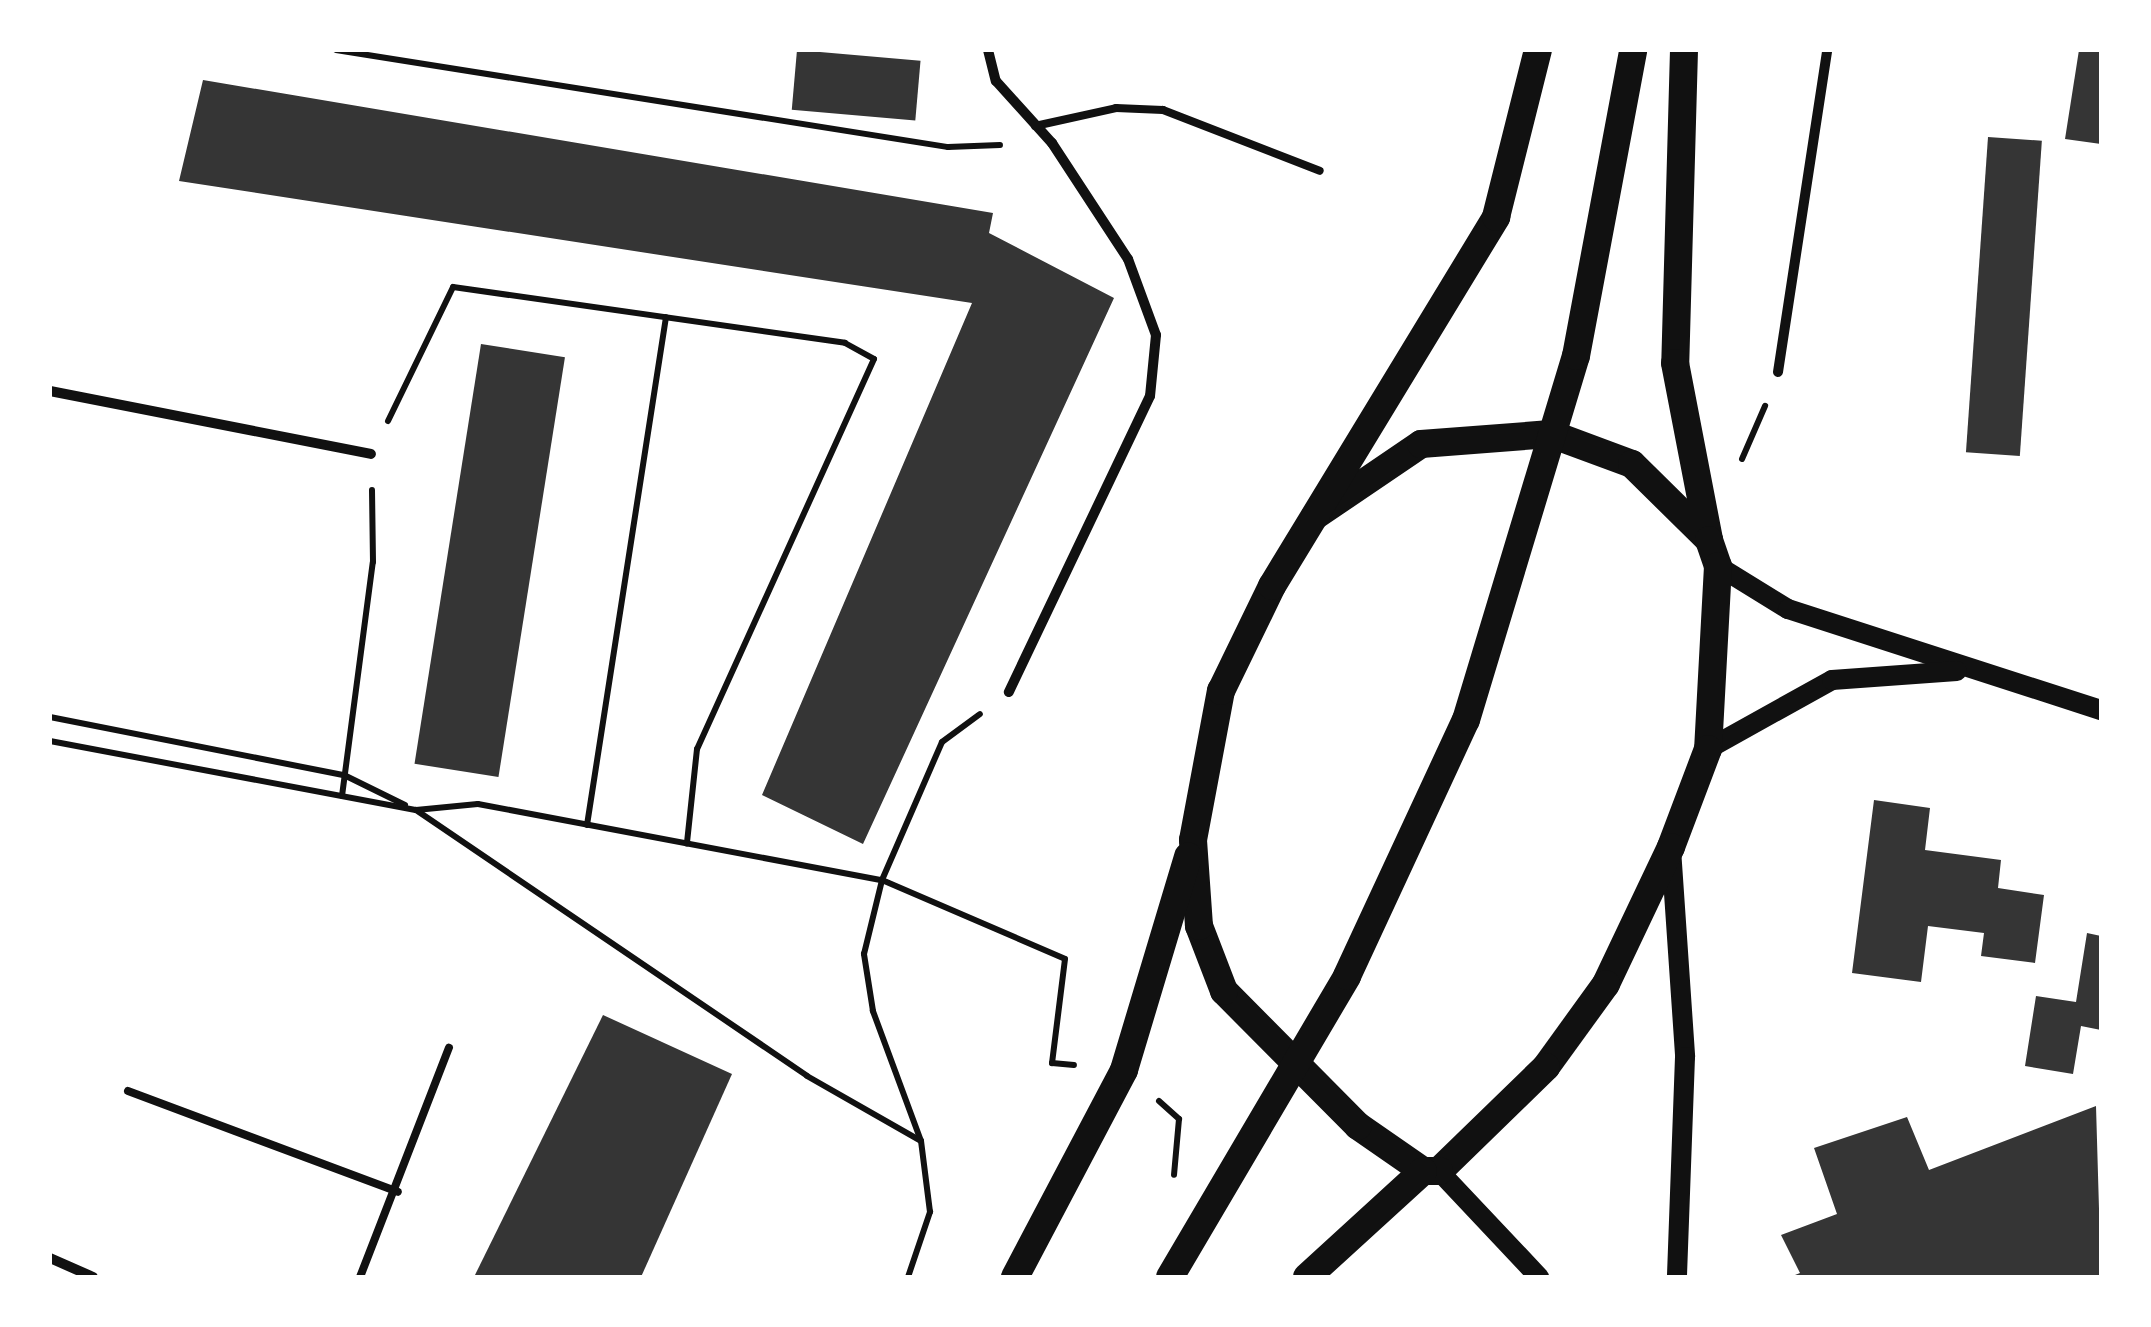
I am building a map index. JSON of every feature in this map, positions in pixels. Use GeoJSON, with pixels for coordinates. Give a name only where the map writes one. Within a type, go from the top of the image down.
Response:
{"type":"FeatureCollection","features":[{"type":"Feature","properties":{"kind":"highway"},"geometry":{"type":"LineString","coordinates":[[1015,1277],[1124,1070],[1193,840],[1221,690],[1315,516],[1496,217],[1538,50]]}},
{"type":"Feature","properties":{"kind":"highway"},"geometry":{"type":"LineString","coordinates":[[1170,1277],[1294,1070],[1466,720],[1576,356],[1633,50]]}},
{"type":"Feature","properties":{"kind":"highway"},"geometry":{"type":"LineString","coordinates":[[1307,1277],[1431,1170],[1479,1141],[1586,1012],[1671,847],[1708,750],[1714,553],[1675,363],[1684,50]]}},
{"type":"Feature","properties":{"kind":"highway"},"geometry":{"type":"LineString","coordinates":[[1315,516],[1421,444],[1551,434],[1632,464],[1714,553]]}},
{"type":"Feature","properties":{"kind":"highway"},"geometry":{"type":"LineString","coordinates":[[1193,840],[1200,926],[1224,992],[1294,1070],[1431,1170]]}},
{"type":"Feature","properties":{"kind":"main road"},"geometry":{"type":"LineString","coordinates":[[1714,553],[1788,609],[2101,710]]}},
{"type":"Feature","properties":{"kind":"main road"},"geometry":{"type":"LineString","coordinates":[[1708,750],[1832,680],[1968,670]]}},
{"type":"Feature","properties":{"kind":"main road"},"geometry":{"type":"LineString","coordinates":[[1671,847],[1684,1057],[1677,1277]]}},
{"type":"Feature","properties":{"kind":"main road"},"geometry":{"type":"LineString","coordinates":[[1431,1170],[1539,1277]]}},
{"type":"Feature","properties":{"kind":"street"},"geometry":{"type":"LineString","coordinates":[[988,50],[996,81],[1052,143],[1128,259],[1156,335],[1150,396],[1009,692]]}},
{"type":"Feature","properties":{"kind":"street"},"geometry":{"type":"LineString","coordinates":[[1778,372],[1828,50]]}},
{"type":"Feature","properties":{"kind":"street"},"geometry":{"type":"LineString","coordinates":[[50,392],[372,454]]}},
{"type":"Feature","properties":{"kind":"street"},"geometry":{"type":"LineString","coordinates":[[50,1258],[93,1277]]}},
{"type":"Feature","properties":{"kind":"lane"},"geometry":{"type":"LineString","coordinates":[[1034,126],[1116,108],[1164,110],[1320,170]]}},
{"type":"Feature","properties":{"kind":"lane"},"geometry":{"type":"LineString","coordinates":[[360,1277],[398,1192],[448,1048]]}},
{"type":"Feature","properties":{"kind":"lane"},"geometry":{"type":"LineString","coordinates":[[128,1091],[398,1192]]}},
{"type":"Feature","properties":{"kind":"path"},"geometry":{"type":"LineString","coordinates":[[336,50],[948,147],[1052,143]]}},
{"type":"Feature","properties":{"kind":"path"},"geometry":{"type":"LineString","coordinates":[[342,796],[373,562],[372,454],[453,287],[845,343],[874,359],[697,749],[687,843]]}},
{"type":"Feature","properties":{"kind":"path"},"geometry":{"type":"LineString","coordinates":[[587,825],[666,317]]}},
{"type":"Feature","properties":{"kind":"path"},"geometry":{"type":"LineString","coordinates":[[908,1277],[930,1212],[921,1141],[870,992],[864,954],[882,880],[942,742],[1009,692]]}},
{"type":"Feature","properties":{"kind":"path"},"geometry":{"type":"LineString","coordinates":[[50,717],[344,774],[416,810],[807,1076],[921,1141]]}},
{"type":"Feature","properties":{"kind":"path"},"geometry":{"type":"LineString","coordinates":[[50,741],[416,810],[478,804],[882,880]]}},
{"type":"Feature","properties":{"kind":"building"},"geometry":{"type":"Polygon","coordinates":[[[797,50],[921,61],[915,121],[792,110],[797,50]]]}},
{"type":"Feature","properties":{"kind":"building"},"geometry":{"type":"Polygon","coordinates":[[[2079,50],[2101,50],[2101,144],[2065,139],[2079,50]]]}},
{"type":"Feature","properties":{"kind":"building"},"geometry":{"type":"Polygon","coordinates":[[[203,80],[993,213],[989,233],[1114,298],[863,844],[762,795],[972,303],[179,181],[203,80]]]}},
{"type":"Feature","properties":{"kind":"building"},"geometry":{"type":"Polygon","coordinates":[[[1988,137],[2042,141],[2020,456],[1966,452],[1988,137]]]}},
{"type":"Feature","properties":{"kind":"building"},"geometry":{"type":"Polygon","coordinates":[[[481,344],[565,357],[498,777],[415,764],[481,344]]]}},
{"type":"Feature","properties":{"kind":"building"},"geometry":{"type":"Polygon","coordinates":[[[1874,800],[1930,808],[1925,850],[2001,860],[1998,888],[2044,895],[2035,963],[1981,956],[1984,933],[1928,926],[1921,982],[1852,973],[1874,800]]]}},
{"type":"Feature","properties":{"kind":"building"},"geometry":{"type":"Polygon","coordinates":[[[2087,933],[2101,936],[2101,1030],[2081,1026],[2073,1074],[2025,1066],[2036,996],[2076,1002],[2087,933]]]}},
{"type":"Feature","properties":{"kind":"building"},"geometry":{"type":"Polygon","coordinates":[[[603,1015],[732,1074],[641,1277],[474,1277],[603,1015]]]}},
{"type":"Feature","properties":{"kind":"building"},"geometry":{"type":"Polygon","coordinates":[[[2096,1106],[2101,1277],[1790,1277],[1800,1273],[1781,1235],[1837,1214],[1814,1148],[1907,1117],[1929,1170],[2096,1106]]]}}]}
